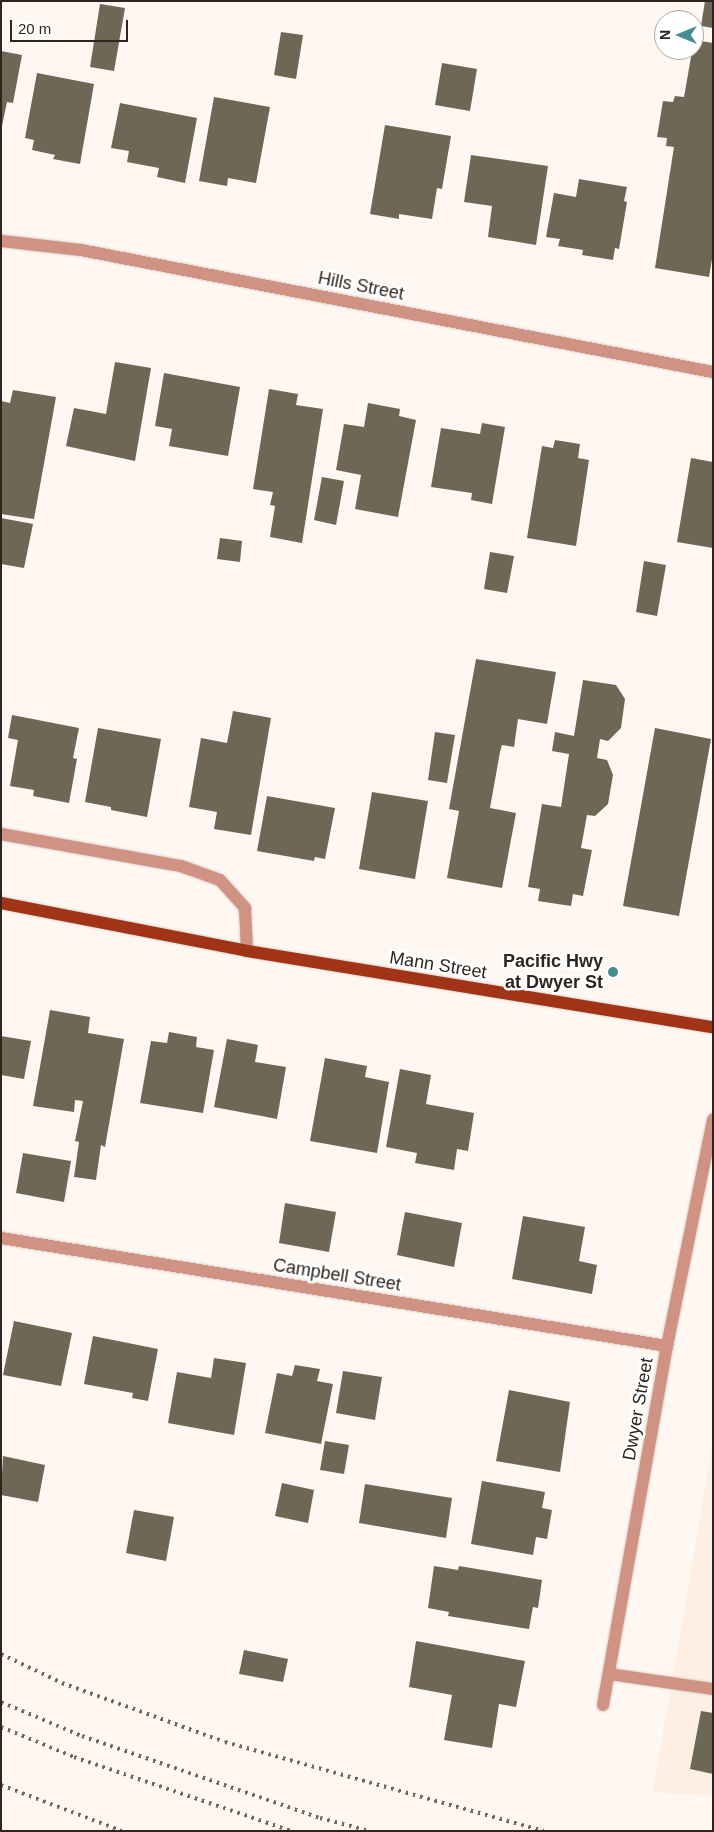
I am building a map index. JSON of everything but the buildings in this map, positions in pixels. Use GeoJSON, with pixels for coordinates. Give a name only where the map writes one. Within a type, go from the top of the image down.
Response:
{"type":"FeatureCollection","features":[{"type":"Feature","properties":{"kind":"main road","name":"Mann Street"},"geometry":{"type":"LineString","coordinates":[[1,903],[247,951],[713,1027]]}},
{"type":"Feature","properties":{"kind":"street","name":"Hills Street"},"geometry":{"type":"LineString","coordinates":[[1,241],[81,250],[713,372]]}},
{"type":"Feature","properties":{"kind":"street"},"geometry":{"type":"LineString","coordinates":[[1,834],[181,866],[220,880],[245,908],[247,951]]}},
{"type":"Feature","properties":{"kind":"street","name":"Dwyer Street"},"geometry":{"type":"LineString","coordinates":[[603,1705],[667,1346],[713,1120]]}},
{"type":"Feature","properties":{"kind":"street","name":"Campbell Street"},"geometry":{"type":"LineString","coordinates":[[1,1238],[667,1346]]}},
{"type":"Feature","properties":{"kind":"street"},"geometry":{"type":"LineString","coordinates":[[609,1674],[713,1689]]}},
{"type":"Feature","properties":{"kind":"shaded area"},"geometry":{"type":"Polygon","coordinates":[[[713,1442],[713,1796],[653,1792],[713,1442]]]}},
{"type":"Feature","properties":{"kind":"railway"},"geometry":{"type":"LineString","coordinates":[[1,1654],[62,1683],[225,1742],[544,1831]]}},
{"type":"Feature","properties":{"kind":"railway"},"geometry":{"type":"LineString","coordinates":[[1,1702],[82,1736],[320,1818],[370,1831]]}},
{"type":"Feature","properties":{"kind":"railway"},"geometry":{"type":"LineString","coordinates":[[1,1727],[74,1757],[291,1831]]}},
{"type":"Feature","properties":{"kind":"railway"},"geometry":{"type":"LineString","coordinates":[[1,1785],[122,1831]]}},
{"type":"Feature","properties":{"kind":"place","name":"Pacific Hwy at Dwyer St"},"geometry":{"type":"Point","coordinates":[613,972]}}]}
